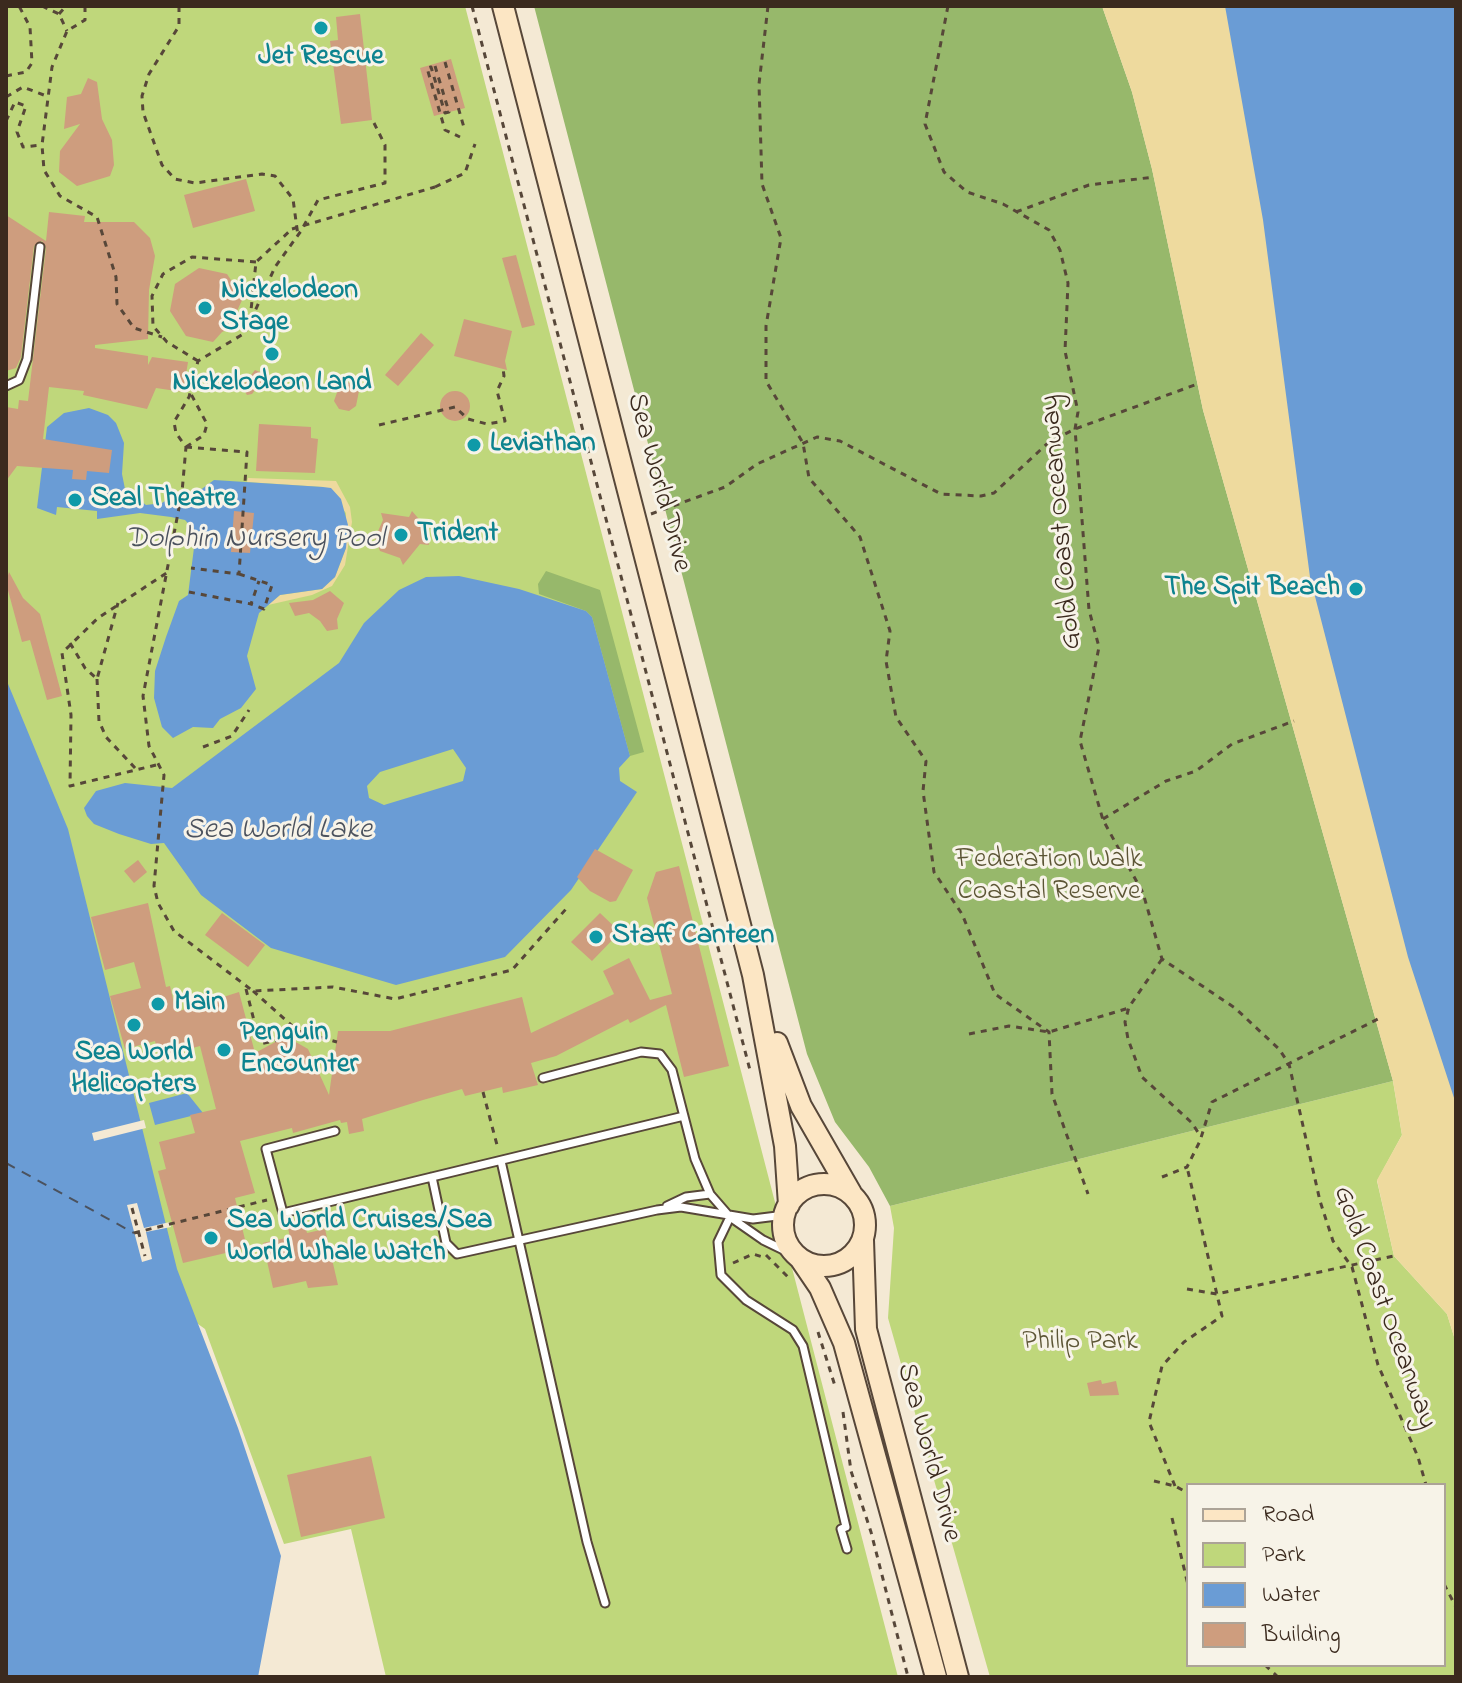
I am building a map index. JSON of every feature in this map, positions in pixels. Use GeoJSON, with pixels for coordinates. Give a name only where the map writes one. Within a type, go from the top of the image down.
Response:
{"type":"FeatureCollection","features":[{"type":"Feature","properties":{"kind":"street","name":"Sea World Drive"},"geometry":{"type":"LineString","coordinates":[[503,6],[753,975],[785,1146],[787,1210]]}},
{"type":"Feature","properties":{"kind":"street","name":"Sea World Drive"},"geometry":{"type":"LineString","coordinates":[[753,975],[801,1106],[851,1194]]}},
{"type":"Feature","properties":{"kind":"street"},"geometry":{"type":"LineString","coordinates":[[818,1185],[841,1187],[851,1194],[865,1215],[863,1240],[847,1260],[822,1267],[800,1258],[785,1238],[787,1210],[806,1188],[818,1185]]}},
{"type":"Feature","properties":{"kind":"street","name":"Sea World Drive"},"geometry":{"type":"LineString","coordinates":[[863,1240],[866,1329],[958,1677]]}},
{"type":"Feature","properties":{"kind":"street","name":"Sea World Drive"},"geometry":{"type":"LineString","coordinates":[[800,1258],[820,1288],[844,1343],[936,1677]]}},
{"type":"Feature","properties":{"kind":"lane"},"geometry":{"type":"LineString","coordinates":[[6,386],[19,380],[27,359],[40,247]]}},
{"type":"Feature","properties":{"kind":"lane"},"geometry":{"type":"LineString","coordinates":[[543,1078],[641,1052],[660,1054],[672,1070],[695,1159],[710,1194],[730,1217],[766,1241],[800,1258]]}},
{"type":"Feature","properties":{"kind":"lane"},"geometry":{"type":"LineString","coordinates":[[335,1131],[266,1149],[283,1213],[684,1116]]}},
{"type":"Feature","properties":{"kind":"lane"},"geometry":{"type":"LineString","coordinates":[[501,1161],[587,1542],[605,1603]]}},
{"type":"Feature","properties":{"kind":"lane"},"geometry":{"type":"LineString","coordinates":[[432,1177],[446,1243],[452,1251],[464,1253],[657,1210],[681,1207],[753,1219],[787,1210]]}},
{"type":"Feature","properties":{"kind":"lane"},"geometry":{"type":"LineString","coordinates":[[657,1210],[686,1197],[710,1194]]}},
{"type":"Feature","properties":{"kind":"lane"},"geometry":{"type":"LineString","coordinates":[[730,1217],[718,1242],[721,1275],[738,1293],[793,1330],[803,1346],[846,1527],[841,1529],[847,1549]]}},
{"type":"Feature","properties":{"kind":"path"},"geometry":{"type":"LineString","coordinates":[[6,76],[26,72],[32,63],[30,27],[19,6]]}},
{"type":"Feature","properties":{"kind":"path"},"geometry":{"type":"LineString","coordinates":[[42,6],[59,14],[67,31]]}},
{"type":"Feature","properties":{"kind":"path"},"geometry":{"type":"LineString","coordinates":[[59,14],[66,6]]}},
{"type":"Feature","properties":{"kind":"path"},"geometry":{"type":"LineString","coordinates":[[85,6],[85,20],[67,31],[52,67],[42,145],[44,170],[54,189],[97,217],[116,277],[117,304],[134,328],[162,337],[198,361]]}},
{"type":"Feature","properties":{"kind":"path"},"geometry":{"type":"LineString","coordinates":[[179,6],[179,26],[149,74],[142,96],[143,112],[162,165],[169,175],[183,181],[221,181],[262,174],[275,176],[293,199],[298,236]]}},
{"type":"Feature","properties":{"kind":"path"},"geometry":{"type":"LineString","coordinates":[[472,6],[752,1077]]}},
{"type":"Feature","properties":{"kind":"path"},"geometry":{"type":"LineString","coordinates":[[768,6],[759,84],[762,184],[781,238],[766,326],[766,381],[803,443],[809,478],[860,537],[890,631],[886,661],[896,717],[926,761],[923,791],[934,872],[962,914],[995,994],[1049,1032]]}},
{"type":"Feature","properties":{"kind":"path","name":"Gold Coast Oceanway"},"geometry":{"type":"LineString","coordinates":[[948,6],[925,124],[944,172],[967,192],[1016,212],[1049,230],[1060,250],[1068,283],[1065,351],[1078,412],[1075,429],[1089,610],[1099,647],[1080,741],[1103,820],[1143,893],[1162,959],[1235,1008],[1279,1049],[1289,1064],[1320,1201],[1333,1241],[1352,1267],[1378,1365],[1418,1457],[1425,1483]]}},
{"type":"Feature","properties":{"kind":"path"},"geometry":{"type":"LineString","coordinates":[[445,62],[465,131]]}},
{"type":"Feature","properties":{"kind":"path"},"geometry":{"type":"LineString","coordinates":[[435,66],[449,112],[445,113],[431,67],[427,68],[445,130],[460,137]]}},
{"type":"Feature","properties":{"kind":"path"},"geometry":{"type":"LineString","coordinates":[[6,97],[23,87],[49,97]]}},
{"type":"Feature","properties":{"kind":"path"},"geometry":{"type":"LineString","coordinates":[[6,121],[15,102],[26,106],[17,132],[23,147],[42,145]]}},
{"type":"Feature","properties":{"kind":"path"},"geometry":{"type":"LineString","coordinates":[[337,1042],[306,1034],[276,1014],[253,991],[168,923],[154,886],[164,778],[156,765],[144,727],[143,696],[182,492],[186,447],[176,433],[174,422],[191,391],[198,361],[245,333],[275,267],[298,236],[318,200],[385,183],[385,145],[374,123]]}},
{"type":"Feature","properties":{"kind":"path"},"geometry":{"type":"LineString","coordinates":[[249,324],[256,262],[292,229],[435,187],[465,173],[475,144]]}},
{"type":"Feature","properties":{"kind":"path"},"geometry":{"type":"LineString","coordinates":[[1016,212],[1089,185],[1154,177]]}},
{"type":"Feature","properties":{"kind":"path"},"geometry":{"type":"LineString","coordinates":[[162,337],[152,320],[152,296],[170,269],[192,257],[256,262]]}},
{"type":"Feature","properties":{"kind":"path"},"geometry":{"type":"LineString","coordinates":[[379,425],[455,407],[468,419],[487,424],[505,421],[497,391],[504,376],[503,368]]}},
{"type":"Feature","properties":{"kind":"path"},"geometry":{"type":"LineString","coordinates":[[637,519],[725,487],[757,464],[817,437],[840,441],[941,494],[981,496],[994,493],[1049,442],[1075,429],[1200,383]]}},
{"type":"Feature","properties":{"kind":"path"},"geometry":{"type":"LineString","coordinates":[[186,447],[204,435],[207,424],[192,401],[191,391]]}},
{"type":"Feature","properties":{"kind":"path"},"geometry":{"type":"LineString","coordinates":[[186,447],[247,452],[239,574]]}},
{"type":"Feature","properties":{"kind":"path"},"geometry":{"type":"LineString","coordinates":[[189,592],[264,609],[272,585],[239,574],[191,568]]}},
{"type":"Feature","properties":{"kind":"path"},"geometry":{"type":"LineString","coordinates":[[156,765],[70,786],[71,715],[62,659],[70,643],[118,602],[168,571]]}},
{"type":"Feature","properties":{"kind":"path"},"geometry":{"type":"LineString","coordinates":[[251,604],[259,581]]}},
{"type":"Feature","properties":{"kind":"path"},"geometry":{"type":"LineString","coordinates":[[118,602],[97,679],[99,721],[106,737],[136,769]]}},
{"type":"Feature","properties":{"kind":"path"},"geometry":{"type":"LineString","coordinates":[[70,643],[85,668],[97,679]]}},
{"type":"Feature","properties":{"kind":"path"},"geometry":{"type":"LineString","coordinates":[[203,747],[232,736],[249,710]]}},
{"type":"Feature","properties":{"kind":"path"},"geometry":{"type":"LineString","coordinates":[[1103,820],[1166,781],[1196,771],[1232,744],[1294,721]]}},
{"type":"Feature","properties":{"kind":"path"},"geometry":{"type":"LineString","coordinates":[[253,991],[333,987],[395,999],[512,970],[566,909]]}},
{"type":"Feature","properties":{"kind":"path"},"geometry":{"type":"LineString","coordinates":[[1162,959],[1129,1007],[1125,1022],[1128,1039],[1142,1077],[1192,1123],[1201,1137]]}},
{"type":"Feature","properties":{"kind":"path"},"geometry":{"type":"LineString","coordinates":[[245,986],[260,1044],[306,1034]]}},
{"type":"Feature","properties":{"kind":"path"},"geometry":{"type":"LineString","coordinates":[[969,1034],[1009,1026],[1049,1032],[1129,1007]]}},
{"type":"Feature","properties":{"kind":"path"},"geometry":{"type":"LineString","coordinates":[[1175,1486],[1149,1422],[1162,1366],[1184,1342],[1222,1316],[1187,1167],[1212,1102],[1378,1019]]}},
{"type":"Feature","properties":{"kind":"path"},"geometry":{"type":"LineString","coordinates":[[1049,1032],[1052,1094],[1088,1194]]}},
{"type":"Feature","properties":{"kind":"path"},"geometry":{"type":"LineString","coordinates":[[483,1092],[497,1145]]}},
{"type":"Feature","properties":{"kind":"path"},"geometry":{"type":"LineString","coordinates":[[1162,1177],[1187,1167]]}},
{"type":"Feature","properties":{"kind":"path"},"geometry":{"type":"LineString","coordinates":[[136,1233],[279,1198]]}},
{"type":"Feature","properties":{"kind":"path"},"geometry":{"type":"LineString","coordinates":[[132,1208],[136,1233],[145,1256]]}},
{"type":"Feature","properties":{"kind":"path"},"geometry":{"type":"LineString","coordinates":[[766,1241],[766,1258]]}},
{"type":"Feature","properties":{"kind":"path"},"geometry":{"type":"LineString","coordinates":[[733,1263],[753,1254],[766,1258],[793,1282]]}},
{"type":"Feature","properties":{"kind":"path"},"geometry":{"type":"LineString","coordinates":[[1187,1289],[1217,1294],[1394,1256]]}},
{"type":"Feature","properties":{"kind":"path"},"geometry":{"type":"LineString","coordinates":[[817,1328],[839,1397]]}},
{"type":"Feature","properties":{"kind":"path"},"geometry":{"type":"LineString","coordinates":[[843,1411],[851,1471],[871,1532],[908,1677]]}},
{"type":"Feature","properties":{"kind":"path"},"geometry":{"type":"LineString","coordinates":[[1154,1481],[1186,1492]]}},
{"type":"Feature","properties":{"kind":"path"},"geometry":{"type":"LineString","coordinates":[[1172,1518],[1186,1577]]}},
{"type":"Feature","properties":{"kind":"path"},"geometry":{"type":"LineString","coordinates":[[1446,1588],[1456,1607]]}},
{"type":"Feature","properties":{"kind":"green space"},"geometry":{"type":"Polygon","coordinates":[[[6,6],[465,6],[898,1677],[386,1677],[351,1529],[284,1544],[205,1329],[124,1271],[6,788],[6,6]]]}},
{"type":"Feature","properties":{"kind":"green space","name":"Federation Walk Coastal Reserve"},"geometry":{"type":"Polygon","coordinates":[[[534,6],[1102,6],[1132,92],[1152,169],[1203,410],[1393,1081],[890,1206],[869,1167],[835,1122],[807,1054],[534,6]]]}},
{"type":"Feature","properties":{"kind":"green space"},"geometry":{"type":"Polygon","coordinates":[[[546,571],[600,590],[644,752],[630,756],[592,617],[586,611],[539,594],[538,584],[546,571]]]}},
{"type":"Feature","properties":{"kind":"green space","name":"Philip Park"},"geometry":{"type":"Polygon","coordinates":[[[1393,1081],[1402,1135],[1377,1181],[1394,1256],[1447,1314],[1456,1343],[1456,1677],[990,1677],[888,1318],[894,1228],[890,1206],[1393,1081]]]}},
{"type":"Feature","properties":{"kind":"sand","name":"The Spit Beach"},"geometry":{"type":"Polygon","coordinates":[[[1102,6],[1299,6],[1456,458],[1456,1343],[1447,1314],[1394,1256],[1377,1180],[1402,1135],[1393,1081],[1203,410],[1152,169],[1132,92],[1102,6]]]}},
{"type":"Feature","properties":{"kind":"sand"},"geometry":{"type":"Polygon","coordinates":[[[248,478],[336,481],[350,507],[352,522],[345,565],[332,586],[312,595],[268,605],[280,595],[322,589],[335,577],[346,548],[346,513],[323,487],[247,482],[248,478]]]}},
{"type":"Feature","properties":{"kind":"water"},"geometry":{"type":"Polygon","coordinates":[[[1225,6],[1456,6],[1456,1104],[1408,957],[1310,577],[1263,220],[1225,6]]]}},
{"type":"Feature","properties":{"kind":"water","name":"Dolphin Nursery Pool"},"geometry":{"type":"Polygon","coordinates":[[[89,408],[108,415],[116,423],[124,443],[122,474],[125,489],[146,505],[162,503],[174,495],[188,499],[214,480],[331,488],[341,499],[348,525],[346,548],[335,577],[322,589],[280,595],[259,613],[247,656],[256,689],[241,708],[220,719],[213,728],[193,727],[173,738],[162,727],[154,698],[155,671],[166,637],[179,601],[188,595],[196,532],[185,520],[171,517],[140,513],[97,519],[97,511],[57,507],[56,515],[37,508],[47,427],[64,413],[89,408]]]}},
{"type":"Feature","properties":{"kind":"water","name":"Sea World Lake"},"geometry":{"type":"Polygon","coordinates":[[[459,576],[519,589],[586,611],[592,617],[630,756],[619,768],[620,781],[637,792],[571,890],[505,957],[396,985],[271,948],[201,895],[164,843],[151,844],[119,834],[94,824],[87,816],[84,808],[96,791],[125,783],[172,788],[339,663],[364,623],[399,590],[426,577],[459,576]],[[453,749],[380,772],[367,786],[369,798],[384,805],[463,781],[466,768],[453,749]]]}},
{"type":"Feature","properties":{"kind":"water"},"geometry":{"type":"Polygon","coordinates":[[[6,679],[68,829],[177,1269],[238,1428],[281,1556],[258,1677],[6,1677],[6,679]]]}},
{"type":"Feature","properties":{"kind":"water"},"geometry":{"type":"Polygon","coordinates":[[[187,1093],[203,1113],[155,1125],[149,1103],[187,1093]]]}},
{"type":"Feature","properties":{"kind":"pier"},"geometry":{"type":"Polygon","coordinates":[[[144,1120],[146,1128],[94,1141],[92,1133],[144,1120]]]}},
{"type":"Feature","properties":{"kind":"pier"},"geometry":{"type":"Polygon","coordinates":[[[137,1203],[144,1228],[170,1222],[171,1227],[146,1232],[152,1259],[142,1262],[127,1205],[137,1203]]]}},
{"type":"Feature","properties":{"kind":"building"},"geometry":{"type":"Polygon","coordinates":[[[360,14],[372,120],[341,124],[330,41],[338,40],[336,17],[360,14]]]}},
{"type":"Feature","properties":{"kind":"building"},"geometry":{"type":"Polygon","coordinates":[[[451,59],[465,108],[434,116],[420,68],[451,59]]]}},
{"type":"Feature","properties":{"kind":"building"},"geometry":{"type":"Polygon","coordinates":[[[88,78],[97,82],[102,119],[112,140],[114,165],[110,176],[77,186],[59,172],[60,151],[80,124],[64,129],[67,97],[81,94],[88,78]]]}},
{"type":"Feature","properties":{"kind":"building"},"geometry":{"type":"Polygon","coordinates":[[[246,179],[255,211],[193,228],[184,195],[246,179]]]}},
{"type":"Feature","properties":{"kind":"building"},"geometry":{"type":"Polygon","coordinates":[[[49,212],[85,216],[84,222],[134,222],[150,238],[155,256],[149,290],[148,339],[95,345],[95,348],[148,356],[148,365],[152,357],[188,362],[183,392],[156,388],[147,409],[83,395],[84,391],[49,387],[43,439],[112,450],[109,473],[87,471],[86,480],[72,479],[73,470],[17,466],[6,481],[6,407],[18,409],[19,400],[28,401],[46,248],[42,241],[34,246],[21,357],[16,368],[6,371],[6,215],[46,241],[49,212]]]}},
{"type":"Feature","properties":{"kind":"building"},"geometry":{"type":"Polygon","coordinates":[[[516,255],[535,325],[522,328],[502,258],[516,255]]]}},
{"type":"Feature","properties":{"kind":"building","name":"Nickelodeon Stage"},"geometry":{"type":"Polygon","coordinates":[[[199,268],[227,274],[243,298],[237,311],[237,326],[222,332],[213,342],[186,336],[170,311],[175,284],[199,268]]]}},
{"type":"Feature","properties":{"kind":"building","name":"Leviathan"},"geometry":{"type":"Polygon","coordinates":[[[464,319],[512,331],[505,361],[507,370],[454,356],[464,319]]]}},
{"type":"Feature","properties":{"kind":"building"},"geometry":{"type":"Polygon","coordinates":[[[421,333],[434,345],[398,386],[385,375],[421,333]]]}},
{"type":"Feature","properties":{"kind":"building"},"geometry":{"type":"Polygon","coordinates":[[[255,370],[267,375],[252,394],[247,395],[242,387],[255,370]]]}},
{"type":"Feature","properties":{"kind":"building"},"geometry":{"type":"Polygon","coordinates":[[[346,382],[356,384],[359,391],[356,406],[349,411],[339,409],[334,401],[339,387],[346,382]]]}},
{"type":"Feature","properties":{"kind":"building"},"geometry":{"type":"Polygon","coordinates":[[[455,391],[461,392],[469,400],[469,412],[461,420],[455,421],[449,420],[441,412],[440,406],[441,400],[449,392],[455,391]]]}},
{"type":"Feature","properties":{"kind":"building"},"geometry":{"type":"Polygon","coordinates":[[[259,424],[311,427],[311,438],[318,439],[315,473],[256,471],[259,424]]]}},
{"type":"Feature","properties":{"kind":"building"},"geometry":{"type":"Polygon","coordinates":[[[234,511],[254,513],[250,553],[231,552],[234,511]]]}},
{"type":"Feature","properties":{"kind":"building","name":"Trident"},"geometry":{"type":"Polygon","coordinates":[[[412,511],[424,525],[429,545],[420,544],[403,565],[400,558],[380,551],[375,538],[383,520],[381,513],[409,517],[412,511]]]}},
{"type":"Feature","properties":{"kind":"building"},"geometry":{"type":"Polygon","coordinates":[[[9,572],[23,598],[40,614],[62,696],[47,700],[30,640],[22,642],[6,583],[9,572]]]}},
{"type":"Feature","properties":{"kind":"building"},"geometry":{"type":"Polygon","coordinates":[[[330,591],[344,603],[337,619],[338,629],[327,631],[309,613],[295,616],[289,603],[313,600],[330,591]]]}},
{"type":"Feature","properties":{"kind":"building"},"geometry":{"type":"Polygon","coordinates":[[[595,849],[633,870],[616,901],[610,902],[590,891],[577,877],[595,849]]]}},
{"type":"Feature","properties":{"kind":"building"},"geometry":{"type":"Polygon","coordinates":[[[138,860],[147,872],[134,883],[124,871],[138,860]]]}},
{"type":"Feature","properties":{"kind":"building"},"geometry":{"type":"Polygon","coordinates":[[[679,866],[729,1066],[684,1077],[666,1005],[630,1023],[628,1019],[556,1056],[531,1063],[538,1085],[503,1093],[502,1087],[465,1096],[462,1089],[362,1119],[364,1131],[349,1134],[347,1122],[341,1123],[340,1120],[293,1133],[292,1128],[240,1141],[255,1193],[235,1198],[247,1248],[183,1263],[158,1171],[166,1169],[159,1142],[195,1133],[190,1115],[216,1109],[200,1046],[159,1057],[155,1041],[125,1049],[110,996],[141,988],[134,962],[105,970],[91,917],[148,903],[166,987],[170,986],[176,1012],[239,992],[255,1053],[279,1040],[294,1041],[308,1049],[329,1095],[338,1031],[390,1031],[522,997],[531,1033],[614,994],[603,971],[629,958],[650,1000],[672,994],[647,898],[656,872],[679,866]]]}},
{"type":"Feature","properties":{"kind":"building"},"geometry":{"type":"Polygon","coordinates":[[[222,913],[265,945],[248,967],[205,935],[222,913]]]}},
{"type":"Feature","properties":{"kind":"building","name":"Staff Canteen"},"geometry":{"type":"Polygon","coordinates":[[[600,913],[620,932],[592,961],[571,942],[600,913]]]}},
{"type":"Feature","properties":{"kind":"building"},"geometry":{"type":"Polygon","coordinates":[[[305,1225],[307,1233],[325,1229],[338,1285],[308,1288],[306,1281],[273,1288],[263,1243],[290,1237],[288,1228],[305,1225]]]}},
{"type":"Feature","properties":{"kind":"building"},"geometry":{"type":"Polygon","coordinates":[[[1101,1380],[1102,1384],[1116,1381],[1119,1395],[1090,1396],[1087,1383],[1101,1380]]]}},
{"type":"Feature","properties":{"kind":"building"},"geometry":{"type":"Polygon","coordinates":[[[371,1456],[385,1518],[301,1537],[287,1475],[371,1456]]]}},
{"type":"Feature","properties":{"kind":"ferry route"},"geometry":{"type":"LineString","coordinates":[[6,1163],[134,1233]]}},
{"type":"Feature","properties":{"kind":"place","name":"Jet Rescue"},"geometry":{"type":"Point","coordinates":[321,28]}},
{"type":"Feature","properties":{"kind":"place","name":"Nickelodeon Stage"},"geometry":{"type":"Point","coordinates":[205,308]}},
{"type":"Feature","properties":{"kind":"place","name":"Nickelodeon Land"},"geometry":{"type":"Point","coordinates":[272,354]}},
{"type":"Feature","properties":{"kind":"place","name":"Leviathan"},"geometry":{"type":"Point","coordinates":[474,445]}},
{"type":"Feature","properties":{"kind":"place","name":"Seal Theatre"},"geometry":{"type":"Point","coordinates":[75,500]}},
{"type":"Feature","properties":{"kind":"place","name":"Trident"},"geometry":{"type":"Point","coordinates":[401,535]}},
{"type":"Feature","properties":{"kind":"place","name":"The Spit Beach"},"geometry":{"type":"Point","coordinates":[1356,589]}},
{"type":"Feature","properties":{"kind":"place","name":"Staff Canteen"},"geometry":{"type":"Point","coordinates":[596,937]}},
{"type":"Feature","properties":{"kind":"place","name":"Main"},"geometry":{"type":"Point","coordinates":[158,1004]}},
{"type":"Feature","properties":{"kind":"place","name":"Sea World Helicopters"},"geometry":{"type":"Point","coordinates":[134,1025]}},
{"type":"Feature","properties":{"kind":"place","name":"Penguin Encounter"},"geometry":{"type":"Point","coordinates":[224,1050]}},
{"type":"Feature","properties":{"kind":"place","name":"Sea World Cruises/Sea World Whale Watch"},"geometry":{"type":"Point","coordinates":[211,1238]}}]}
